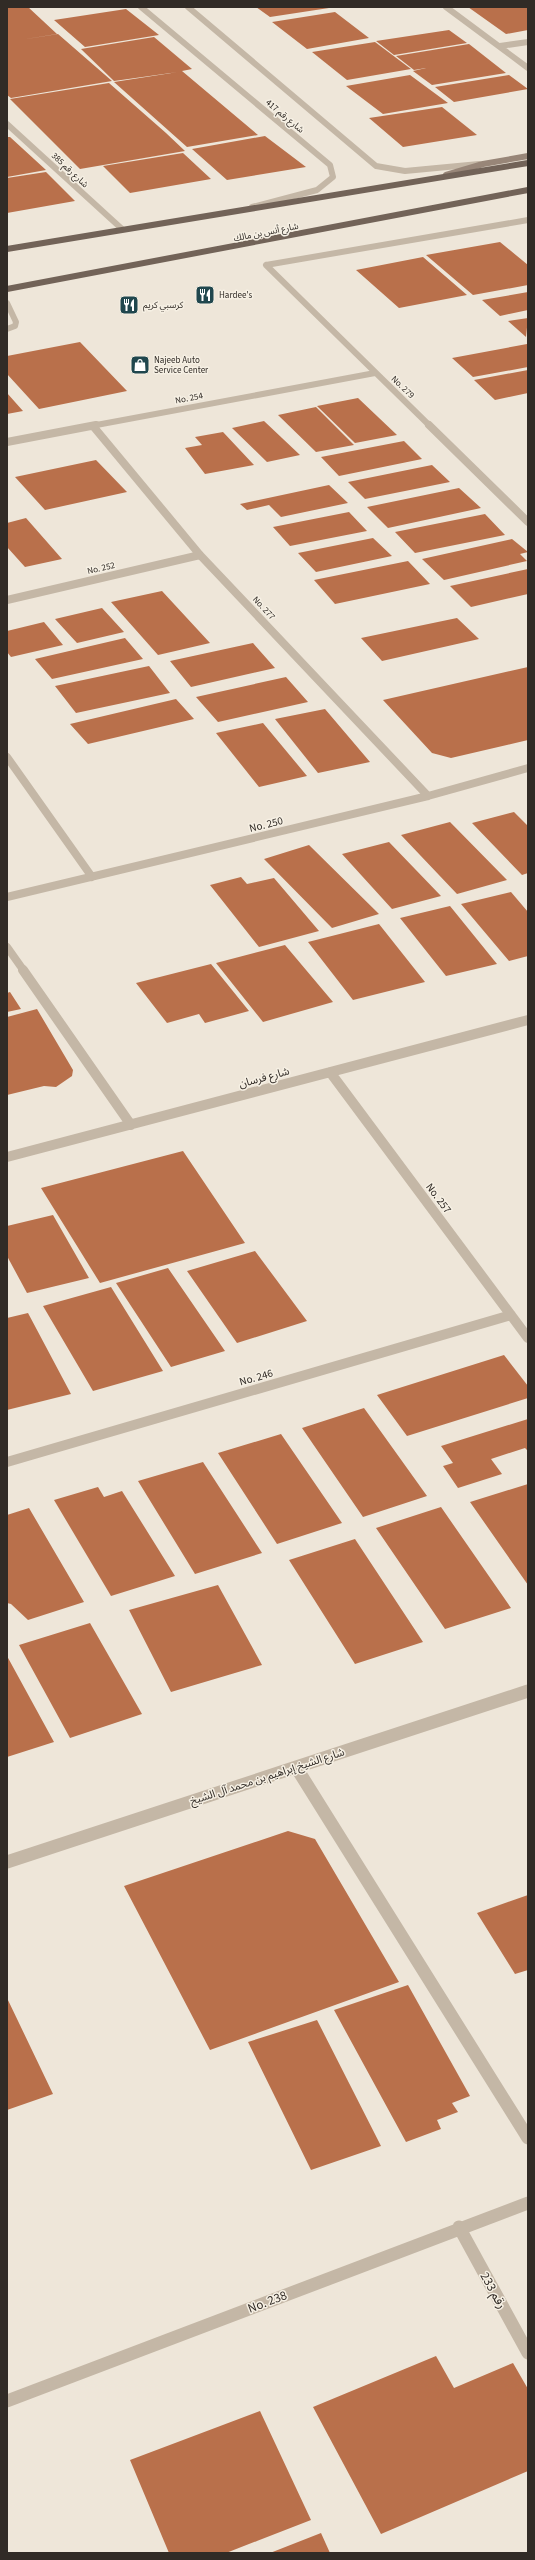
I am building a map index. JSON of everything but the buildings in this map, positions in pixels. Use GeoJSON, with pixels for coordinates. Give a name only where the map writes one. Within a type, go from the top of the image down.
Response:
{"type":"FeatureCollection","features":[{"type":"Feature","properties":{"kind":"main road"},"geometry":{"type":"LineString","coordinates":[[435,179],[483,164],[528,156]]}},
{"type":"Feature","properties":{"kind":"main road"},"geometry":{"type":"LineString","coordinates":[[7,249],[528,163]]}},
{"type":"Feature","properties":{"kind":"main road","name":"شارع أنس بن مالك"},"geometry":{"type":"LineString","coordinates":[[7,289],[528,190]]}},
{"type":"Feature","properties":{"kind":"street","name":"شارع رقم 417"},"geometry":{"type":"LineString","coordinates":[[141,7],[330,165],[333,177],[316,190],[237,211]]}},
{"type":"Feature","properties":{"kind":"street","name":"شارع رقم 417"},"geometry":{"type":"LineString","coordinates":[[188,7],[376,166],[405,171],[483,164]]}},
{"type":"Feature","properties":{"kind":"street"},"geometry":{"type":"LineString","coordinates":[[446,7],[528,68]]}},
{"type":"Feature","properties":{"kind":"street"},"geometry":{"type":"LineString","coordinates":[[500,46],[528,42]]}},
{"type":"Feature","properties":{"kind":"street","name":"شارع رقم 385"},"geometry":{"type":"LineString","coordinates":[[9,127],[122,229]]}},
{"type":"Feature","properties":{"kind":"street"},"geometry":{"type":"LineString","coordinates":[[525,220],[528,225]]}},
{"type":"Feature","properties":{"kind":"street","name":"No. 279"},"geometry":{"type":"LineString","coordinates":[[525,220],[266,265],[528,522]]}},
{"type":"Feature","properties":{"kind":"street"},"geometry":{"type":"LineString","coordinates":[[7,303],[16,322],[15,326],[7,329]]}},
{"type":"Feature","properties":{"kind":"street","name":"No. 254"},"geometry":{"type":"LineString","coordinates":[[7,442],[375,373]]}},
{"type":"Feature","properties":{"kind":"street","name":"No. 277"},"geometry":{"type":"LineString","coordinates":[[93,426],[200,555],[428,796]]}},
{"type":"Feature","properties":{"kind":"street","name":"No. 252"},"geometry":{"type":"LineString","coordinates":[[7,600],[200,555]]}},
{"type":"Feature","properties":{"kind":"street"},"geometry":{"type":"LineString","coordinates":[[7,757],[92,877]]}},
{"type":"Feature","properties":{"kind":"street","name":"No. 250"},"geometry":{"type":"LineString","coordinates":[[7,897],[428,796],[528,768]]}},
{"type":"Feature","properties":{"kind":"street"},"geometry":{"type":"LineString","coordinates":[[7,947],[131,1125]]}},
{"type":"Feature","properties":{"kind":"street","name":"شارع فرسان"},"geometry":{"type":"LineString","coordinates":[[7,1157],[528,1020]]}},
{"type":"Feature","properties":{"kind":"street","name":"No. 257"},"geometry":{"type":"LineString","coordinates":[[330,1072],[528,1338]]}},
{"type":"Feature","properties":{"kind":"street","name":"No. 246"},"geometry":{"type":"LineString","coordinates":[[7,1462],[511,1315]]}},
{"type":"Feature","properties":{"kind":"street","name":"شارع الشيخ إبراهيم بن محمد آل الشيخ"},"geometry":{"type":"LineString","coordinates":[[7,1862],[528,1691]]}},
{"type":"Feature","properties":{"kind":"street"},"geometry":{"type":"LineString","coordinates":[[296,1767],[528,2138]]}},
{"type":"Feature","properties":{"kind":"street","name":"No. 238"},"geometry":{"type":"LineString","coordinates":[[7,2401],[459,2227],[528,2202]]}},
{"type":"Feature","properties":{"kind":"street","name":"رقم 233"},"geometry":{"type":"LineString","coordinates":[[459,2227],[528,2353]]}},
{"type":"Feature","properties":{"kind":"place","name":"Hardee's"},"geometry":{"type":"Point","coordinates":[205,295]}},
{"type":"Feature","properties":{"kind":"place","name":"كرسبي كريم"},"geometry":{"type":"Point","coordinates":[129,305]}},
{"type":"Feature","properties":{"kind":"place","name":"Najeeb Auto Service Center"},"geometry":{"type":"Point","coordinates":[140,365]}}]}
